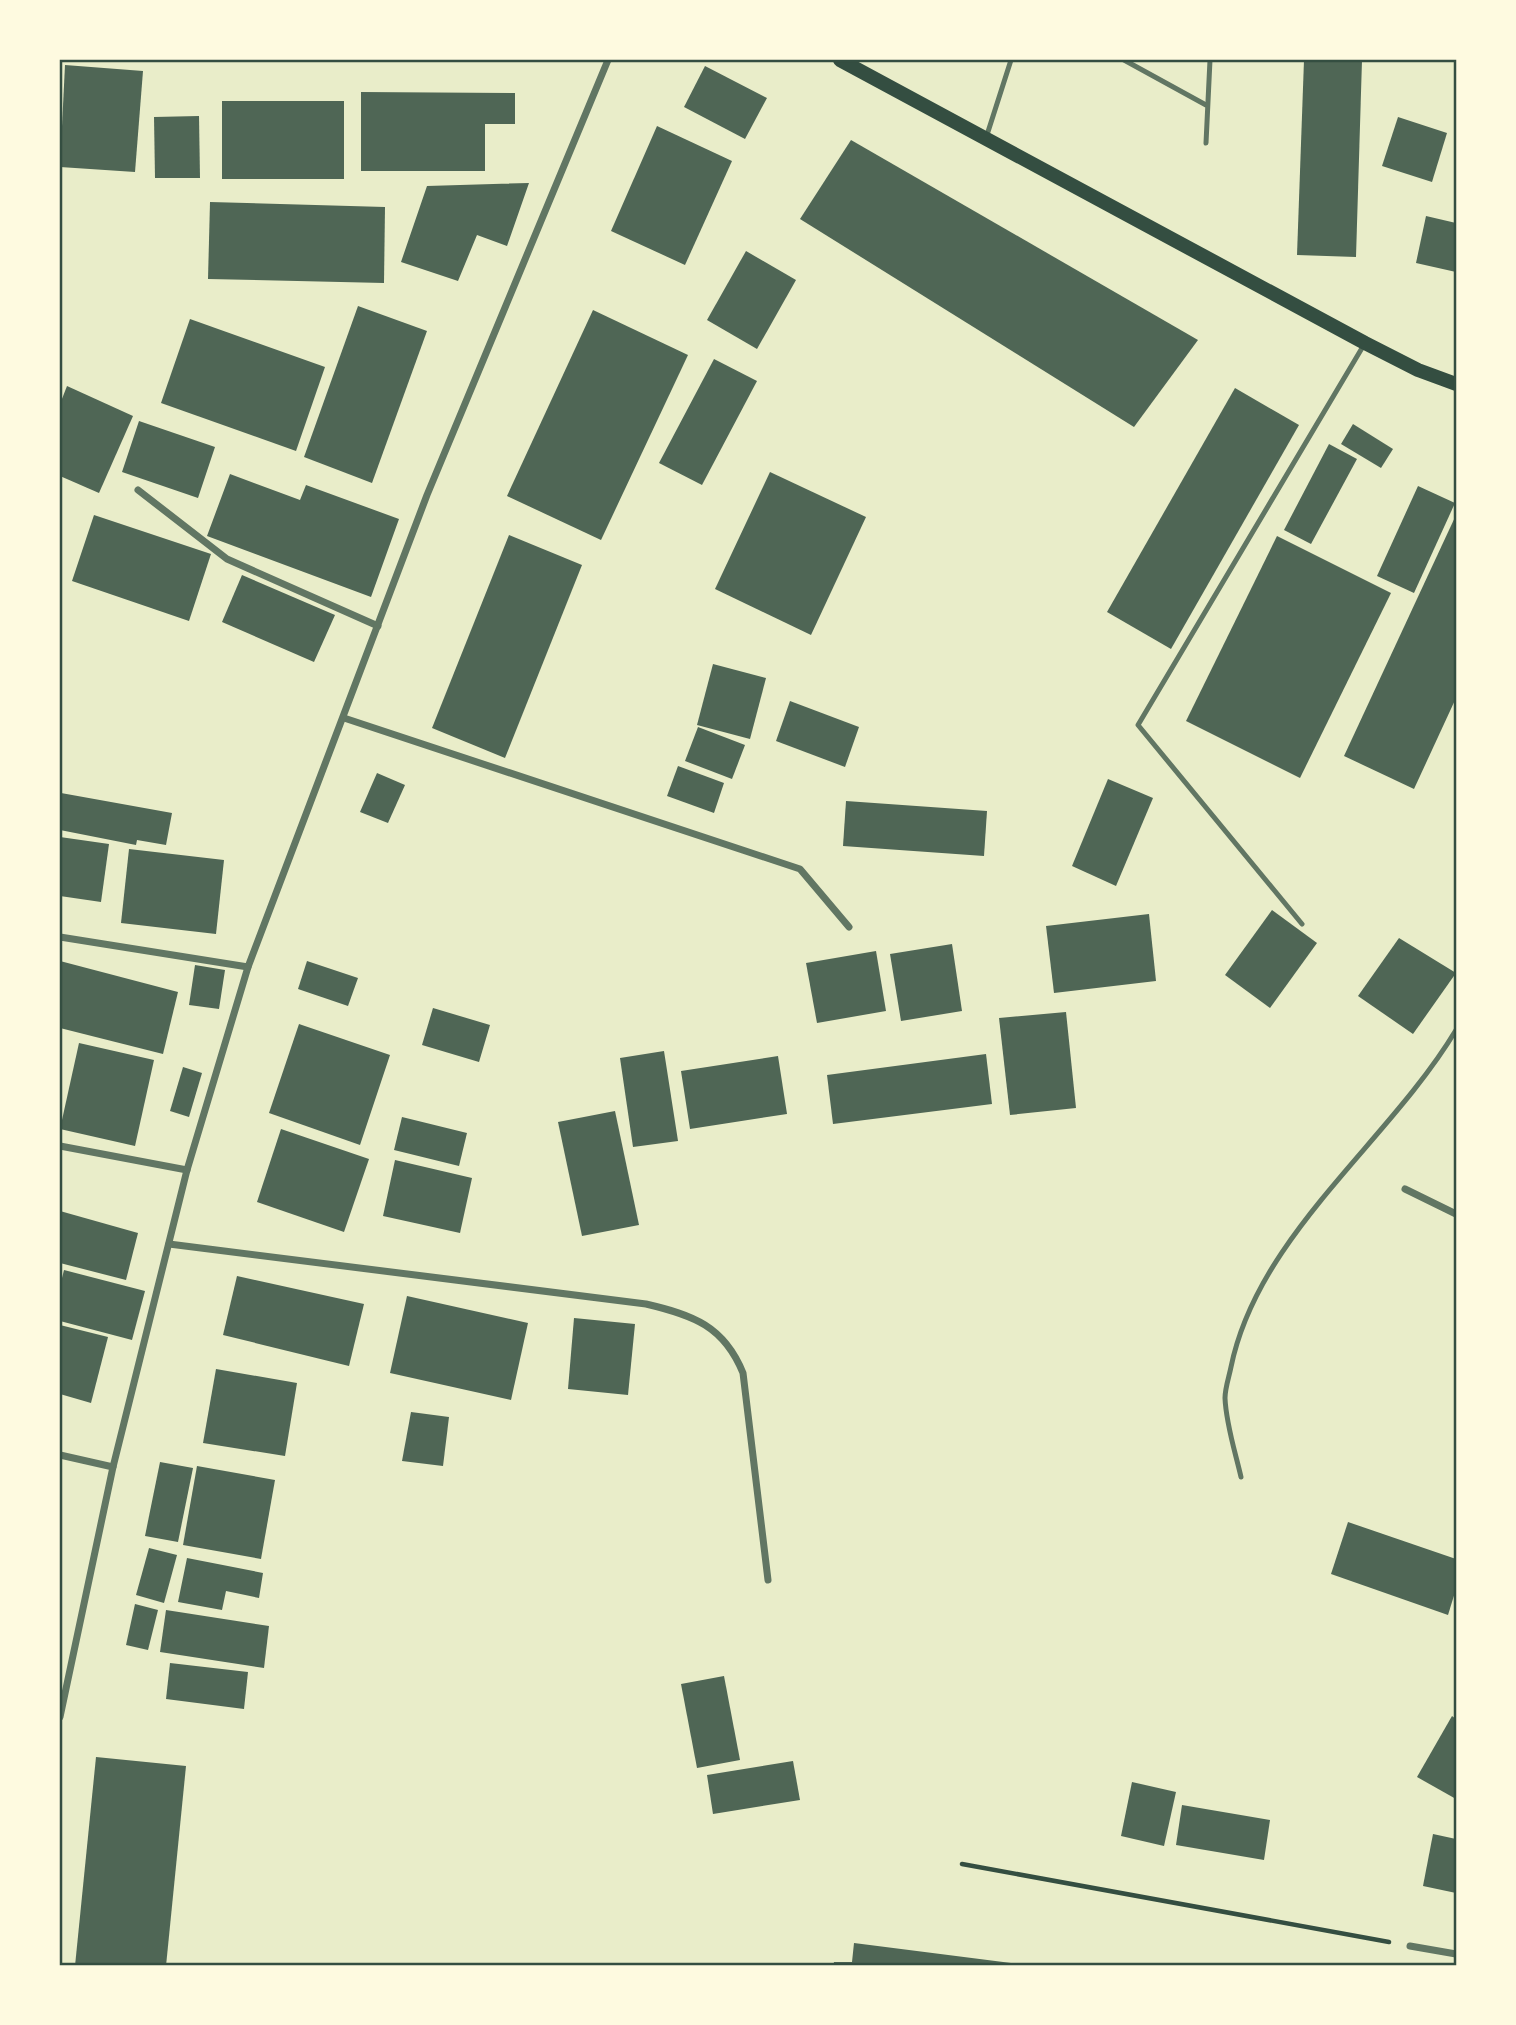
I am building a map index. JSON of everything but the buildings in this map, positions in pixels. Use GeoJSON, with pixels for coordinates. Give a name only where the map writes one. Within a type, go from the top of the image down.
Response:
{"type":"FeatureCollection","features":[{"type":"Feature","properties":{"kind":"main road"},"geometry":{"type":"LineString","coordinates":[[840,60],[1365,343],[1418,370],[1457,384]]}},
{"type":"Feature","properties":{"kind":"street"},"geometry":{"type":"LineString","coordinates":[[60,1717],[113,1467],[187,1170],[248,967],[427,495],[608,60]]}},
{"type":"Feature","properties":{"kind":"street"},"geometry":{"type":"LineString","coordinates":[[138,490],[227,559],[378,626]]}},
{"type":"Feature","properties":{"kind":"street"},"geometry":{"type":"LineString","coordinates":[[344,718],[800,869],[849,927]]}},
{"type":"Feature","properties":{"kind":"street"},"geometry":{"type":"LineString","coordinates":[[60,937],[248,967]]}},
{"type":"Feature","properties":{"kind":"street"},"geometry":{"type":"LineString","coordinates":[[60,1146],[187,1170]]}},
{"type":"Feature","properties":{"kind":"street"},"geometry":{"type":"LineString","coordinates":[[1405,1189],[1457,1214]]}},
{"type":"Feature","properties":{"kind":"street"},"geometry":{"type":"LineString","coordinates":[[169,1244],[646,1304],[680,1312],[708,1325],[728,1344],[743,1373],[768,1580]]}},
{"type":"Feature","properties":{"kind":"street"},"geometry":{"type":"LineString","coordinates":[[60,1455],[113,1467]]}},
{"type":"Feature","properties":{"kind":"street"},"geometry":{"type":"LineString","coordinates":[[1410,1946],[1457,1954]]}},
{"type":"Feature","properties":{"kind":"lane"},"geometry":{"type":"LineString","coordinates":[[986,138],[1011,60]]}},
{"type":"Feature","properties":{"kind":"lane"},"geometry":{"type":"LineString","coordinates":[[1124,60],[1206,105]]}},
{"type":"Feature","properties":{"kind":"lane"},"geometry":{"type":"LineString","coordinates":[[1206,143],[1210,60]]}},
{"type":"Feature","properties":{"kind":"lane"},"geometry":{"type":"LineString","coordinates":[[1302,924],[1138,725],[1365,343]]}},
{"type":"Feature","properties":{"kind":"lane"},"geometry":{"type":"LineString","coordinates":[[1241,1477],[1225,1397],[1234,1353],[1248,1312],[1296,1233],[1387,1123],[1457,1030]]}},
{"type":"Feature","properties":{"kind":"path"},"geometry":{"type":"LineString","coordinates":[[962,1864],[1410,1946]]}}]}
